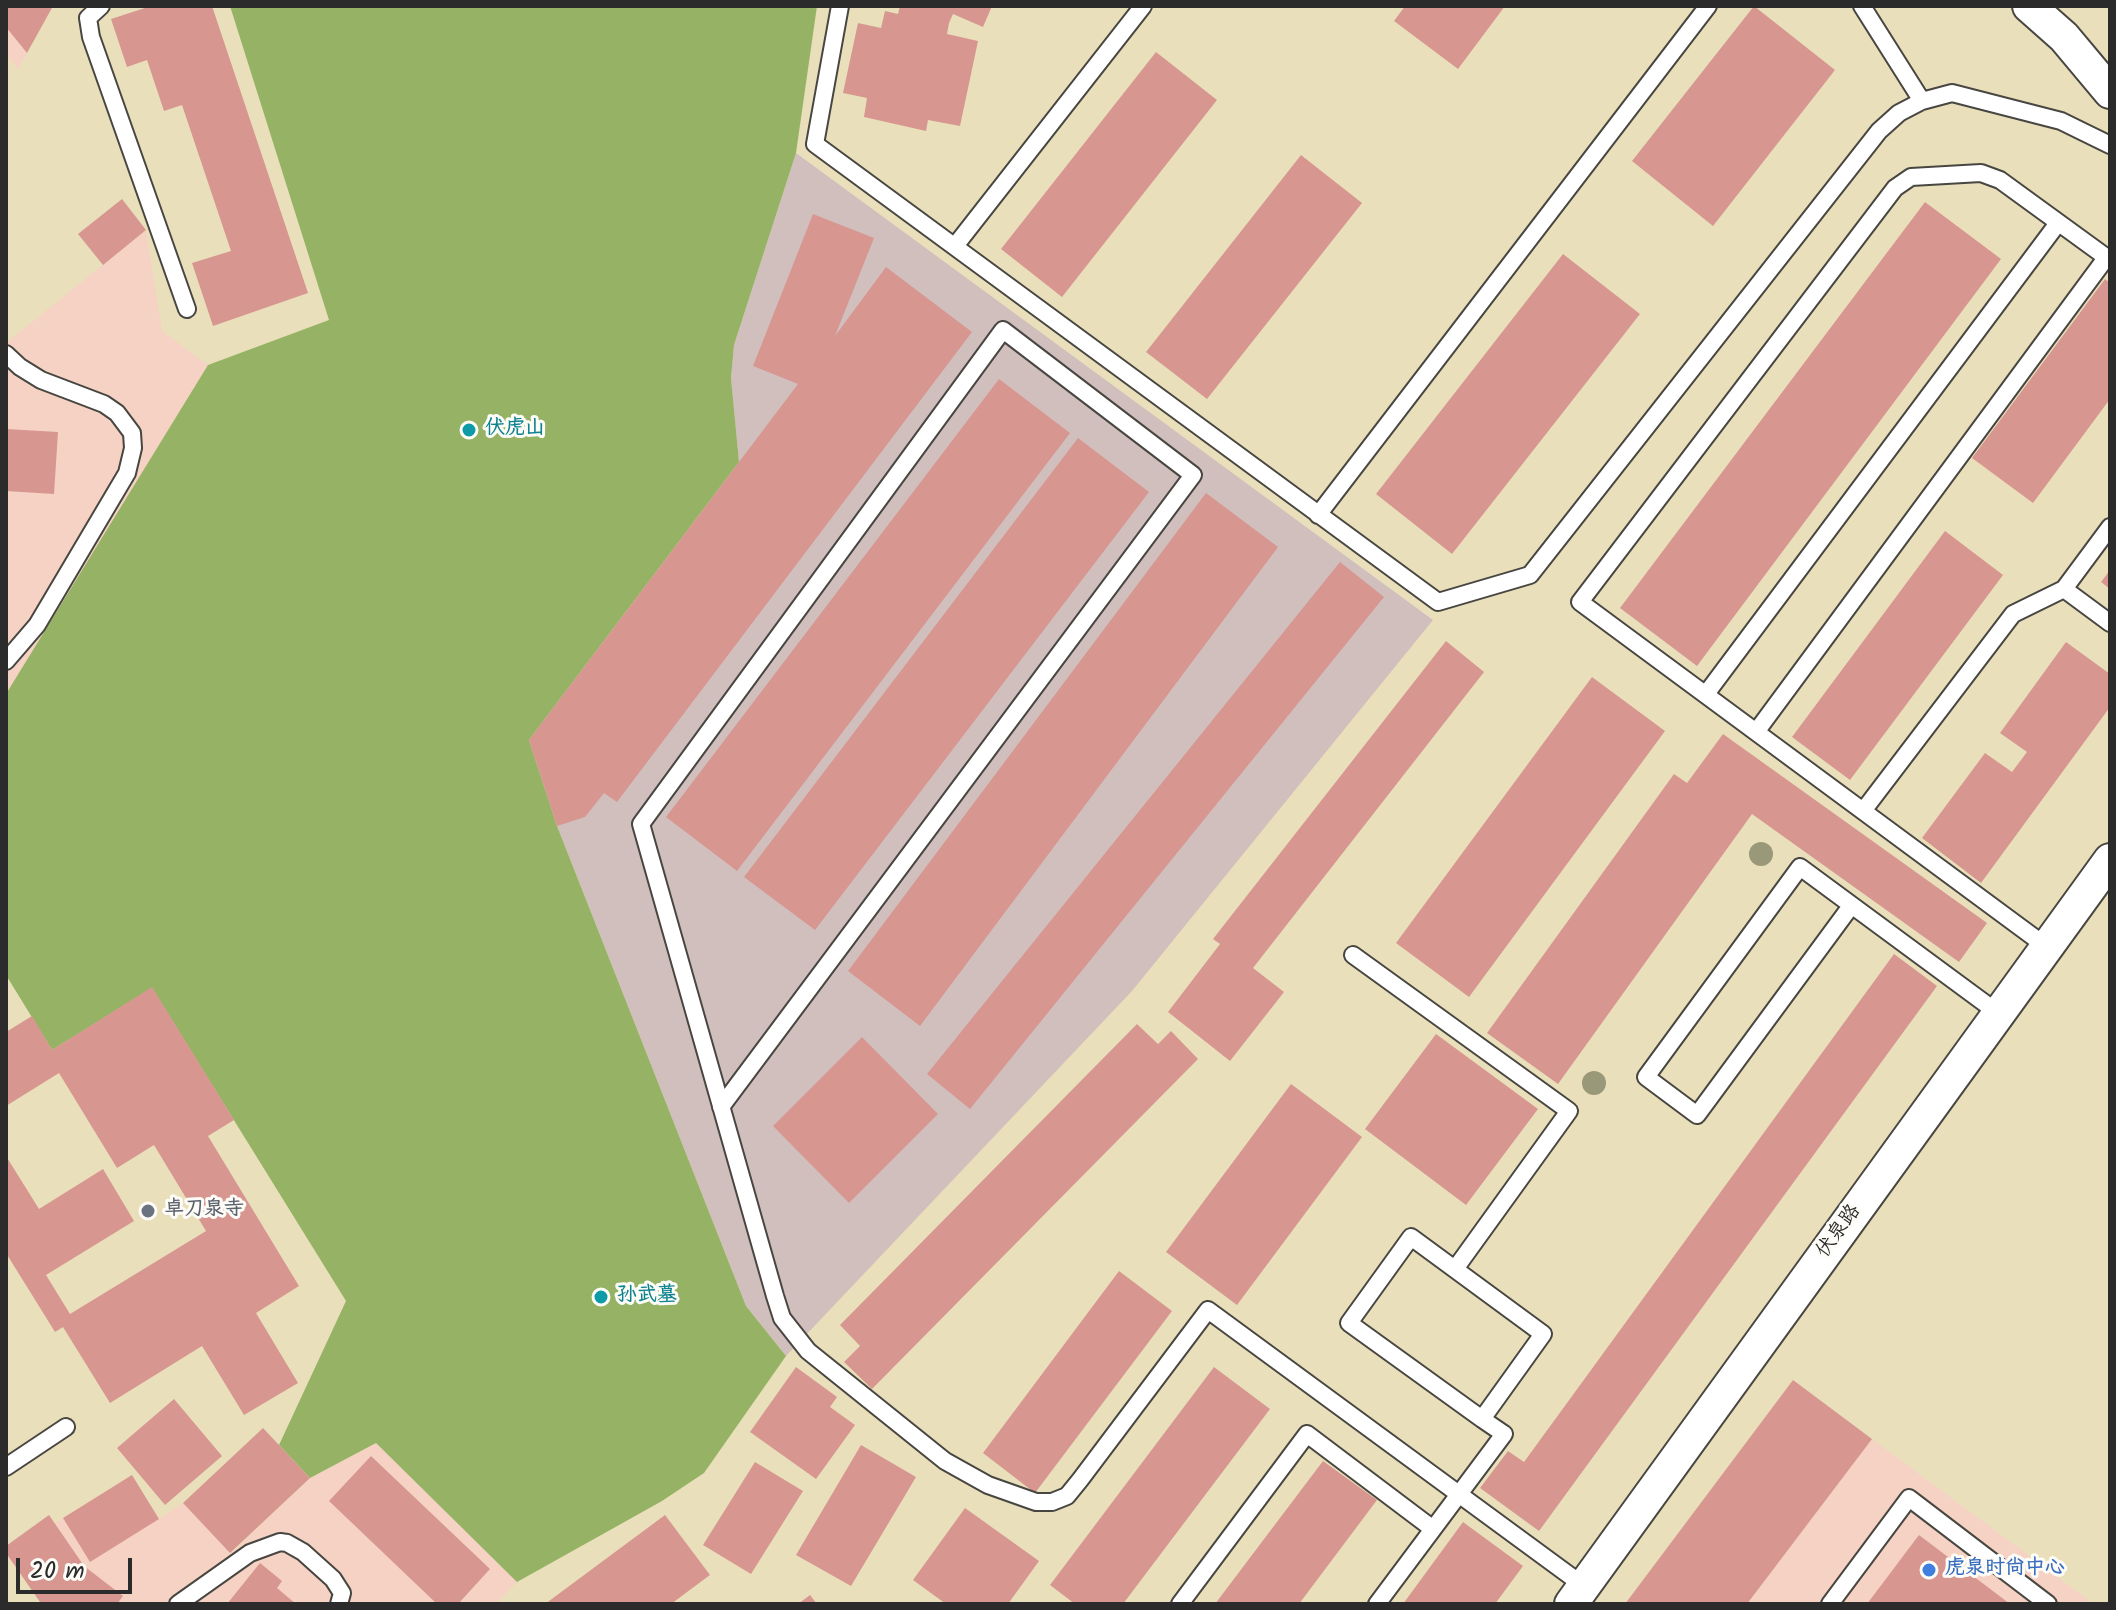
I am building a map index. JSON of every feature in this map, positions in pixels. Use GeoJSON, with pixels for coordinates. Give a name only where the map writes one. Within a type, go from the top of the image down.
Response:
{"type":"FeatureCollection","features":[{"type":"Feature","properties":{"kind":"street"},"geometry":{"type":"LineString","coordinates":[[2029,6],[2064,37],[2110,92]]}},
{"type":"Feature","properties":{"kind":"street","name":"伏泉路"},"geometry":{"type":"LineString","coordinates":[[1577,1595],[2110,860]]}},
{"type":"Feature","properties":{"kind":"lane"},"geometry":{"type":"LineString","coordinates":[[101,6],[88,18],[91,37],[187,309]]}},
{"type":"Feature","properties":{"kind":"lane"},"geometry":{"type":"LineString","coordinates":[[840,6],[815,144],[1438,602],[1530,575],[1879,131],[1899,113],[1922,101],[1952,93],[2061,121],[2110,145]]}},
{"type":"Feature","properties":{"kind":"lane"},"geometry":{"type":"LineString","coordinates":[[955,246],[1143,6]]}},
{"type":"Feature","properties":{"kind":"lane"},"geometry":{"type":"LineString","coordinates":[[1318,515],[1708,6]]}},
{"type":"Feature","properties":{"kind":"lane"},"geometry":{"type":"LineString","coordinates":[[1862,6],[1922,101]]}},
{"type":"Feature","properties":{"kind":"lane"},"geometry":{"type":"LineString","coordinates":[[1756,732],[2108,259],[2000,180],[1981,173],[1911,177],[1895,188],[1580,602],[2047,947]]}},
{"type":"Feature","properties":{"kind":"lane"},"geometry":{"type":"LineString","coordinates":[[1706,694],[2058,223]]}},
{"type":"Feature","properties":{"kind":"lane"},"geometry":{"type":"LineString","coordinates":[[721,1107],[1193,475],[1003,330],[641,824],[721,1107],[782,1318],[808,1351],[945,1461],[988,1485],[1036,1502],[1052,1502],[1067,1496],[1208,1310],[1460,1494],[1577,1595]]}},
{"type":"Feature","properties":{"kind":"lane"},"geometry":{"type":"LineString","coordinates":[[6,354],[41,380],[104,404],[117,413],[132,433],[133,448],[127,473],[37,625],[6,661]]}},
{"type":"Feature","properties":{"kind":"lane"},"geometry":{"type":"LineString","coordinates":[[1863,811],[2013,614],[2064,589],[2110,527]]}},
{"type":"Feature","properties":{"kind":"lane"},"geometry":{"type":"LineString","coordinates":[[2064,589],[2110,623]]}},
{"type":"Feature","properties":{"kind":"lane"},"geometry":{"type":"LineString","coordinates":[[1851,906],[1697,1115],[1646,1077],[1800,867],[1998,1013]]}},
{"type":"Feature","properties":{"kind":"lane"},"geometry":{"type":"LineString","coordinates":[[1353,955],[1569,1111],[1455,1269]]}},
{"type":"Feature","properties":{"kind":"lane"},"geometry":{"type":"LineString","coordinates":[[1377,1604],[1504,1434],[1482,1419],[1349,1323],[1411,1237],[1543,1334],[1482,1419]]}},
{"type":"Feature","properties":{"kind":"lane"},"geometry":{"type":"LineString","coordinates":[[6,1467],[66,1427]]}},
{"type":"Feature","properties":{"kind":"lane"},"geometry":{"type":"LineString","coordinates":[[1180,1604],[1307,1434],[1433,1529]]}},
{"type":"Feature","properties":{"kind":"lane"},"geometry":{"type":"LineString","coordinates":[[1830,1604],[1909,1498],[2048,1604]]}},
{"type":"Feature","properties":{"kind":"lane"},"geometry":{"type":"LineString","coordinates":[[178,1604],[250,1553],[280,1542],[294,1545],[333,1579],[342,1593],[339,1604]]}},
{"type":"Feature","properties":{"kind":"shaded area"},"geometry":{"type":"Polygon","coordinates":[[[6,6],[27,53],[18,69],[6,54],[6,6]]]}},
{"type":"Feature","properties":{"kind":"shaded area"},"geometry":{"type":"Polygon","coordinates":[[[796,153],[1433,620],[1132,991],[786,1356],[746,1306],[557,826],[529,740],[739,462],[731,378],[734,345],[796,153]]]}},
{"type":"Feature","properties":{"kind":"shaded area"},"geometry":{"type":"Polygon","coordinates":[[[146,230],[162,331],[208,365],[6,694],[6,343],[146,230]]]}},
{"type":"Feature","properties":{"kind":"shaded area"},"geometry":{"type":"Polygon","coordinates":[[[1872,1439],[2094,1604],[1747,1604],[1872,1439]]]}},
{"type":"Feature","properties":{"kind":"shaded area"},"geometry":{"type":"Polygon","coordinates":[[[376,1443],[517,1582],[495,1604],[38,1604],[40,1601],[6,1546],[55,1523],[132,1475],[159,1519],[183,1503],[231,1553],[310,1478],[376,1443]]]}},
{"type":"Feature","properties":{"kind":"green space"},"geometry":{"type":"Polygon","coordinates":[[[230,6],[817,6],[796,153],[734,345],[731,378],[739,462],[529,740],[557,826],[746,1306],[786,1356],[704,1473],[662,1501],[517,1582],[376,1443],[310,1478],[279,1445],[346,1301],[152,988],[52,1050],[6,975],[6,694],[208,365],[329,320],[230,6]]]}},
{"type":"Feature","properties":{"kind":"building"},"geometry":{"type":"Polygon","coordinates":[[[6,6],[53,6],[27,53],[6,27],[6,6]]]}},
{"type":"Feature","properties":{"kind":"building"},"geometry":{"type":"Polygon","coordinates":[[[151,6],[212,6],[308,293],[213,326],[192,263],[231,251],[182,105],[164,111],[147,60],[127,67],[111,19],[151,6]]]}},
{"type":"Feature","properties":{"kind":"building"},"geometry":{"type":"Polygon","coordinates":[[[900,6],[992,6],[983,27],[953,14],[949,23],[947,34],[978,41],[960,126],[928,120],[926,131],[864,117],[867,98],[843,93],[858,23],[881,28],[885,11],[898,14],[900,6]]]}},
{"type":"Feature","properties":{"kind":"building"},"geometry":{"type":"Polygon","coordinates":[[[1405,6],[1505,6],[1458,69],[1394,21],[1405,6]]]}},
{"type":"Feature","properties":{"kind":"building"},"geometry":{"type":"Polygon","coordinates":[[[1754,6],[1835,70],[1713,226],[1632,161],[1754,6]]]}},
{"type":"Feature","properties":{"kind":"building"},"geometry":{"type":"Polygon","coordinates":[[[1156,52],[1217,100],[1062,297],[1001,249],[1156,52]]]}},
{"type":"Feature","properties":{"kind":"building"},"geometry":{"type":"Polygon","coordinates":[[[1301,155],[1362,203],[1207,399],[1146,352],[1301,155]]]}},
{"type":"Feature","properties":{"kind":"building"},"geometry":{"type":"Polygon","coordinates":[[[122,199],[146,230],[103,265],[78,234],[122,199]]]}},
{"type":"Feature","properties":{"kind":"building"},"geometry":{"type":"Polygon","coordinates":[[[1925,202],[2001,259],[1697,666],[1620,608],[1925,202]]]}},
{"type":"Feature","properties":{"kind":"building"},"geometry":{"type":"Polygon","coordinates":[[[813,214],[874,238],[835,336],[886,267],[972,332],[617,802],[604,793],[585,817],[557,826],[529,740],[798,384],[753,366],[813,214]]]}},
{"type":"Feature","properties":{"kind":"building"},"geometry":{"type":"Polygon","coordinates":[[[1563,254],[1640,314],[1452,554],[1376,494],[1563,254]]]}},
{"type":"Feature","properties":{"kind":"building"},"geometry":{"type":"Polygon","coordinates":[[[2105,279],[2110,283],[2110,399],[2033,503],[1972,458],[2105,279]]]}},
{"type":"Feature","properties":{"kind":"building"},"geometry":{"type":"Polygon","coordinates":[[[999,379],[1070,433],[737,871],[666,817],[999,379]]]}},
{"type":"Feature","properties":{"kind":"building"},"geometry":{"type":"Polygon","coordinates":[[[6,429],[58,432],[54,494],[6,491],[6,429]]]}},
{"type":"Feature","properties":{"kind":"building"},"geometry":{"type":"Polygon","coordinates":[[[1078,438],[1149,492],[815,930],[744,877],[1078,438]]]}},
{"type":"Feature","properties":{"kind":"building"},"geometry":{"type":"Polygon","coordinates":[[[1206,493],[1278,547],[920,1026],[848,971],[1206,493]]]}},
{"type":"Feature","properties":{"kind":"building"},"geometry":{"type":"Polygon","coordinates":[[[1945,531],[2003,575],[1850,780],[1792,737],[1945,531]]]}},
{"type":"Feature","properties":{"kind":"building"},"geometry":{"type":"Polygon","coordinates":[[[1340,562],[1384,597],[970,1109],[927,1074],[1340,562]]]}},
{"type":"Feature","properties":{"kind":"building"},"geometry":{"type":"Polygon","coordinates":[[[2110,570],[2110,589],[2101,582],[2110,570]]]}},
{"type":"Feature","properties":{"kind":"building"},"geometry":{"type":"Polygon","coordinates":[[[1446,641],[1484,672],[1253,968],[1284,992],[1230,1061],[1168,1012],[1220,944],[1213,939],[1446,641]]]}},
{"type":"Feature","properties":{"kind":"building"},"geometry":{"type":"Polygon","coordinates":[[[2066,642],[2110,674],[2110,707],[1981,883],[1922,838],[1985,753],[2012,772],[2027,752],[2000,733],[2066,642]]]}},
{"type":"Feature","properties":{"kind":"building"},"geometry":{"type":"Polygon","coordinates":[[[1592,677],[1665,731],[1469,997],[1396,943],[1592,677]]]}},
{"type":"Feature","properties":{"kind":"building"},"geometry":{"type":"Polygon","coordinates":[[[1723,734],[1987,923],[1959,962],[1752,814],[1558,1084],[1487,1033],[1674,774],[1687,783],[1723,734]]]}},
{"type":"Feature","properties":{"kind":"building"},"geometry":{"type":"Polygon","coordinates":[[[1894,954],[1937,986],[1539,1531],[1480,1488],[1508,1451],[1524,1462],[1894,954]]]}},
{"type":"Feature","properties":{"kind":"building"},"geometry":{"type":"Polygon","coordinates":[[[152,987],[234,1120],[208,1136],[299,1286],[256,1313],[298,1383],[244,1415],[202,1346],[110,1403],[63,1327],[55,1332],[6,1253],[6,1156],[39,1209],[103,1169],[134,1221],[46,1275],[70,1314],[206,1231],[154,1145],[117,1168],[59,1073],[6,1106],[6,1032],[32,1016],[52,1050],[152,987]]]}},
{"type":"Feature","properties":{"kind":"building"},"geometry":{"type":"Polygon","coordinates":[[[1137,1024],[1158,1044],[1171,1031],[1198,1059],[872,1389],[844,1362],[860,1346],[840,1325],[1137,1024]]]}},
{"type":"Feature","properties":{"kind":"building"},"geometry":{"type":"Polygon","coordinates":[[[1436,1034],[1538,1109],[1466,1205],[1365,1129],[1436,1034]]]}},
{"type":"Feature","properties":{"kind":"building"},"geometry":{"type":"Polygon","coordinates":[[[862,1037],[938,1114],[849,1203],[773,1126],[862,1037]]]}},
{"type":"Feature","properties":{"kind":"building"},"geometry":{"type":"Polygon","coordinates":[[[1291,1084],[1362,1137],[1237,1305],[1166,1252],[1291,1084]]]}},
{"type":"Feature","properties":{"kind":"building"},"geometry":{"type":"Polygon","coordinates":[[[1119,1271],[1172,1311],[1035,1493],[983,1453],[1119,1271]]]}},
{"type":"Feature","properties":{"kind":"building"},"geometry":{"type":"Polygon","coordinates":[[[796,1367],[837,1397],[830,1407],[855,1425],[816,1479],[750,1432],[796,1367]]]}},
{"type":"Feature","properties":{"kind":"building"},"geometry":{"type":"Polygon","coordinates":[[[1214,1367],[1270,1409],[1123,1604],[1075,1604],[1050,1585],[1214,1367]]]}},
{"type":"Feature","properties":{"kind":"building"},"geometry":{"type":"Polygon","coordinates":[[[1793,1380],[1872,1439],[1747,1604],[1625,1604],[1793,1380]]]}},
{"type":"Feature","properties":{"kind":"building"},"geometry":{"type":"Polygon","coordinates":[[[174,1399],[222,1456],[165,1505],[117,1448],[174,1399]]]}},
{"type":"Feature","properties":{"kind":"building"},"geometry":{"type":"Polygon","coordinates":[[[263,1428],[310,1478],[230,1553],[183,1503],[263,1428]]]}},
{"type":"Feature","properties":{"kind":"building"},"geometry":{"type":"Polygon","coordinates":[[[861,1445],[916,1477],[851,1586],[796,1555],[861,1445]]]}},
{"type":"Feature","properties":{"kind":"building"},"geometry":{"type":"Polygon","coordinates":[[[371,1456],[490,1569],[458,1604],[437,1604],[329,1501],[371,1456]]]}},
{"type":"Feature","properties":{"kind":"building"},"geometry":{"type":"Polygon","coordinates":[[[1323,1461],[1377,1500],[1299,1604],[1215,1604],[1323,1461]]]}},
{"type":"Feature","properties":{"kind":"building"},"geometry":{"type":"Polygon","coordinates":[[[755,1462],[803,1491],[751,1574],[703,1545],[755,1462]]]}},
{"type":"Feature","properties":{"kind":"building"},"geometry":{"type":"Polygon","coordinates":[[[132,1475],[159,1519],[90,1562],[63,1518],[132,1475]]]}},
{"type":"Feature","properties":{"kind":"building"},"geometry":{"type":"Polygon","coordinates":[[[965,1508],[1039,1561],[1008,1604],[946,1604],[913,1580],[965,1508]]]}},
{"type":"Feature","properties":{"kind":"building"},"geometry":{"type":"Polygon","coordinates":[[[49,1515],[84,1566],[123,1596],[117,1604],[38,1604],[40,1602],[6,1553],[6,1546],[49,1515]]]}},
{"type":"Feature","properties":{"kind":"building"},"geometry":{"type":"Polygon","coordinates":[[[665,1515],[710,1575],[671,1604],[545,1604],[665,1515]]]}},
{"type":"Feature","properties":{"kind":"building"},"geometry":{"type":"Polygon","coordinates":[[[1463,1522],[1523,1566],[1495,1604],[1403,1604],[1463,1522]]]}},
{"type":"Feature","properties":{"kind":"building","name":"虎泉时尚中心"},"geometry":{"type":"Polygon","coordinates":[[[1919,1535],[2010,1604],[1867,1604],[1919,1535]]]}},
{"type":"Feature","properties":{"kind":"building"},"geometry":{"type":"Polygon","coordinates":[[[260,1563],[282,1581],[277,1588],[296,1604],[227,1604],[260,1563]]]}},
{"type":"Feature","properties":{"kind":"building"},"geometry":{"type":"Polygon","coordinates":[[[810,1595],[817,1604],[798,1604],[810,1595]]]}},
{"type":"Feature","properties":{"kind":"place","name":"伏虎山"},"geometry":{"type":"Point","coordinates":[469,430]}},
{"type":"Feature","properties":{"kind":"place","name":"卓刀泉寺"},"geometry":{"type":"Point","coordinates":[148,1211]}},
{"type":"Feature","properties":{"kind":"place","name":"孙武墓"},"geometry":{"type":"Point","coordinates":[601,1297]}},
{"type":"Feature","properties":{"kind":"place","name":"虎泉时尚中心"},"geometry":{"type":"Point","coordinates":[1929,1570]}}]}
